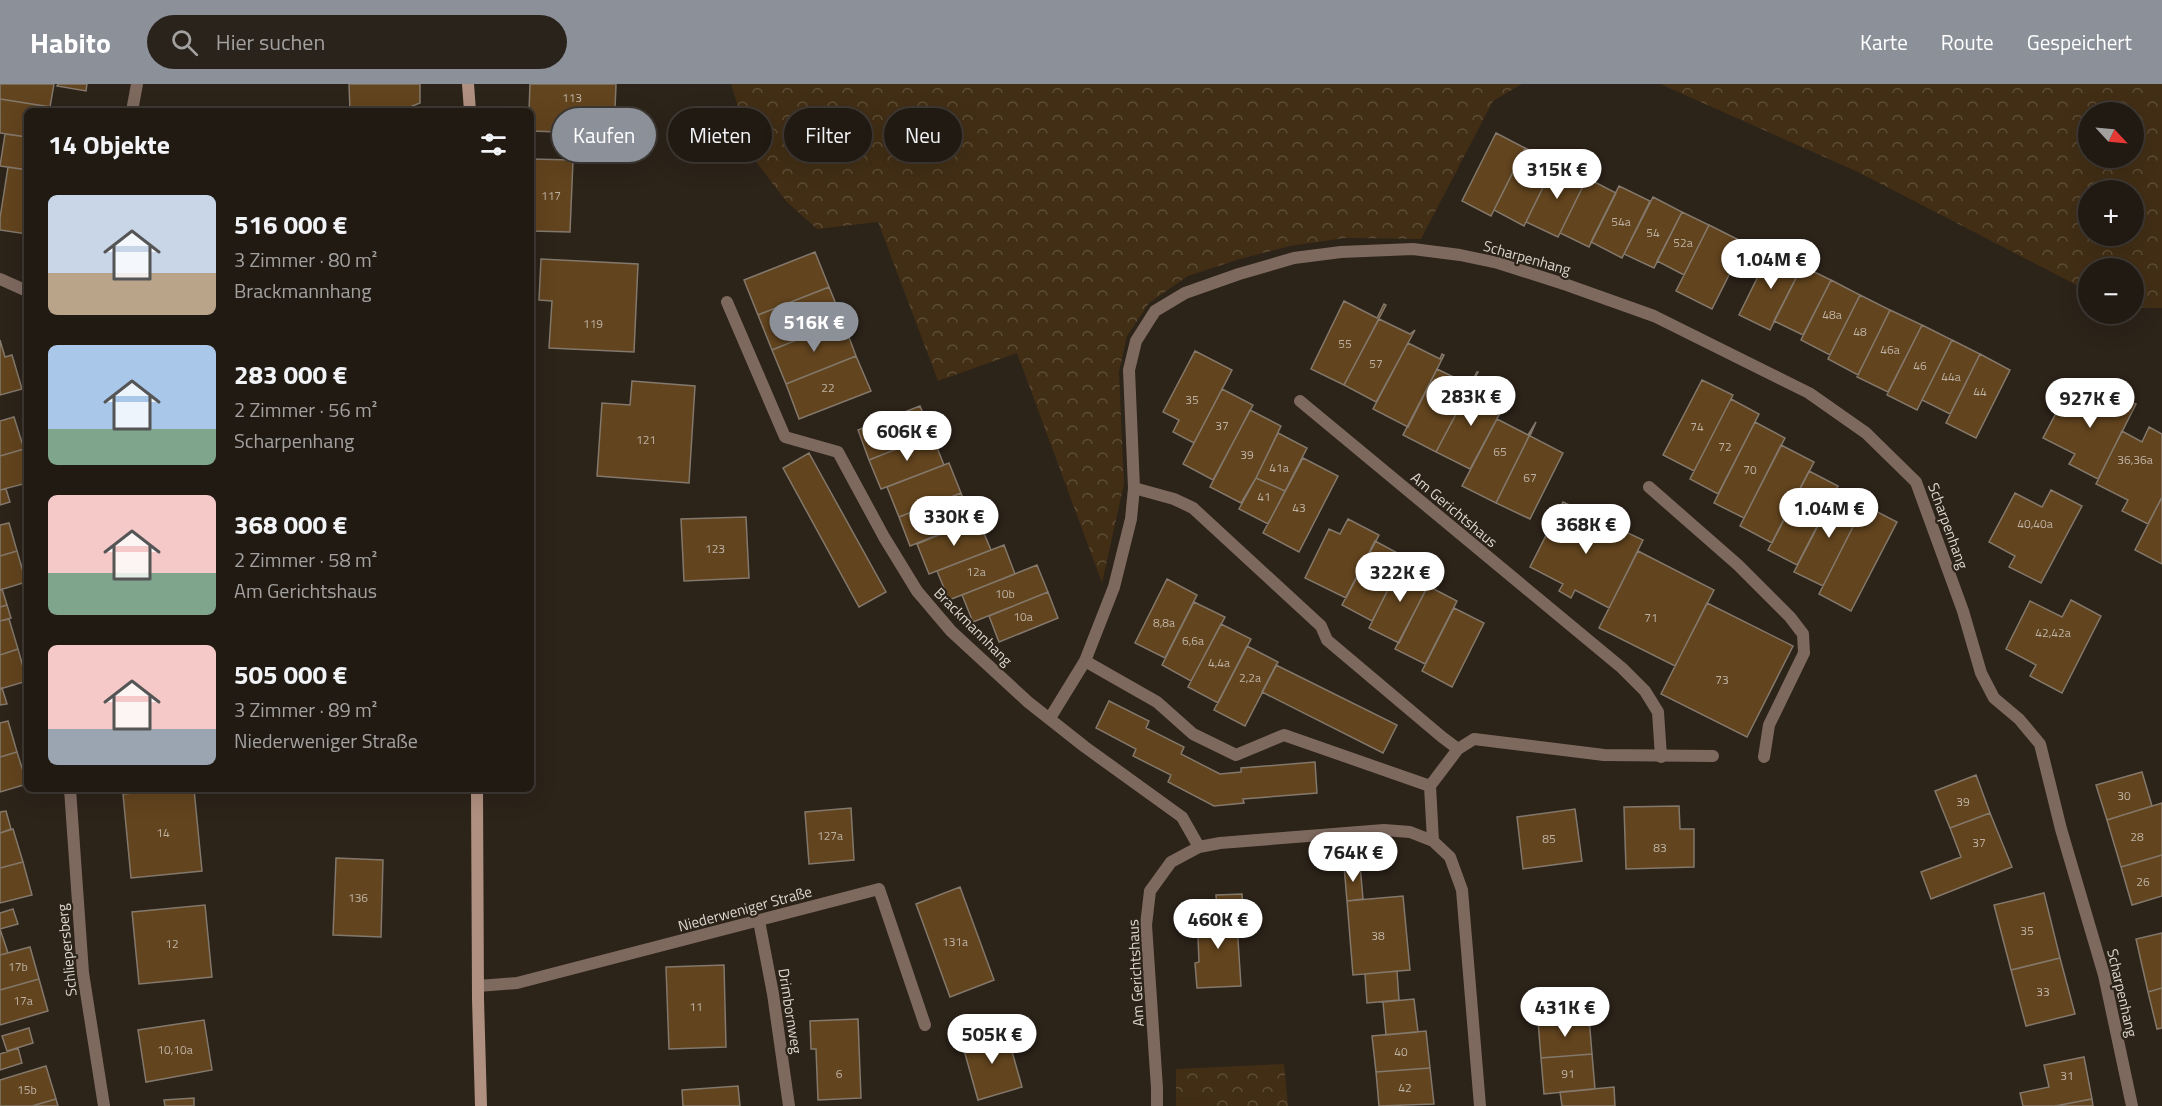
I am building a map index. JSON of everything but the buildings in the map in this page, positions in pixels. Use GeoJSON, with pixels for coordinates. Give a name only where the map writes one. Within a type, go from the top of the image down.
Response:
{"type":"FeatureCollection","features":[{"type":"Feature","properties":{"kind":"street"},"geometry":{"type":"LineString","coordinates":[[133,108],[137,84]]}},
{"type":"Feature","properties":{"kind":"street"},"geometry":{"type":"LineString","coordinates":[[468,84],[470,108]]}},
{"type":"Feature","properties":{"kind":"street","name":"Scharpenhang"},"geometry":{"type":"LineString","coordinates":[[1134,488],[1129,370],[1137,341],[1155,311],[1185,293],[1294,258],[1341,252],[1413,249],[1498,263],[1654,316],[1809,393],[1866,433],[1916,482],[1963,611],[1981,673],[1994,698],[2019,719],[2040,744],[2061,829],[2104,975],[2132,1106]]}},
{"type":"Feature","properties":{"kind":"street"},"geometry":{"type":"LineString","coordinates":[[0,279],[24,290]]}},
{"type":"Feature","properties":{"kind":"street","name":"Brackmannhang"},"geometry":{"type":"LineString","coordinates":[[727,302],[785,437],[838,452],[884,537],[917,591],[951,631],[1028,702],[1085,747],[1182,817],[1199,847]]}},
{"type":"Feature","properties":{"kind":"street","name":"Am Gerichtshaus"},"geometry":{"type":"LineString","coordinates":[[1300,401],[1622,668],[1645,691],[1658,712],[1661,757]]}},
{"type":"Feature","properties":{"kind":"street"},"geometry":{"type":"LineString","coordinates":[[1649,487],[1738,565],[1790,616],[1803,634],[1804,653],[1769,725],[1764,757]]}},
{"type":"Feature","properties":{"kind":"street"},"geometry":{"type":"LineString","coordinates":[[1050,718],[1085,661],[1114,587],[1131,519],[1134,488],[1174,499],[1192,508],[1321,626],[1327,640],[1458,748]]}},
{"type":"Feature","properties":{"kind":"street"},"geometry":{"type":"LineString","coordinates":[[1085,661],[1157,702],[1192,734],[1236,755],[1284,735],[1430,786]]}},
{"type":"Feature","properties":{"kind":"street"},"geometry":{"type":"LineString","coordinates":[[1480,1106],[1462,890],[1450,857],[1433,841],[1430,786],[1458,748],[1474,739],[1604,755],[1713,756]]}},
{"type":"Feature","properties":{"kind":"street","name":"Schliepersberg"},"geometry":{"type":"LineString","coordinates":[[70,792],[83,973],[104,1106]]}},
{"type":"Feature","properties":{"kind":"street"},"geometry":{"type":"LineString","coordinates":[[477,792],[481,1106]]}},
{"type":"Feature","properties":{"kind":"street","name":"Am Gerichtshaus"},"geometry":{"type":"LineString","coordinates":[[1157,1106],[1146,925],[1150,891],[1171,862],[1199,847],[1220,843],[1384,830],[1410,832],[1433,841]]}},
{"type":"Feature","properties":{"kind":"street","name":"Niederweniger Straße"},"geometry":{"type":"LineString","coordinates":[[478,986],[517,983],[879,889],[925,1025]]}},
{"type":"Feature","properties":{"kind":"street","name":"Drimbornweg"},"geometry":{"type":"LineString","coordinates":[[759,921],[773,994],[789,1106]]}},
{"type":"Feature","properties":{"kind":"green space"},"geometry":{"type":"Polygon","coordinates":[[[731,84],[1522,84],[1493,101],[1421,239],[1345,238],[1290,246],[1188,276],[1149,303],[1127,336],[1119,372],[1124,484],[1102,583],[1017,353],[938,381],[878,222],[817,229],[786,201],[756,162],[772,162],[772,108],[738,108],[731,84]]]}},
{"type":"Feature","properties":{"kind":"green space"},"geometry":{"type":"Polygon","coordinates":[[[1660,84],[2162,84],[2162,308],[2144,308],[2144,258],[2078,258],[2078,286],[1858,172],[1660,84]]]}},
{"type":"Feature","properties":{"kind":"green space"},"geometry":{"type":"Polygon","coordinates":[[[1284,1064],[1288,1106],[1216,1106],[1203,1099],[1176,1098],[1176,1069],[1284,1064]]]}},
{"type":"Feature","properties":{"kind":"green space"},"geometry":{"type":"Polygon","coordinates":[[[1176,1098],[1203,1099],[1216,1106],[1176,1106],[1176,1098]]]}}]}
